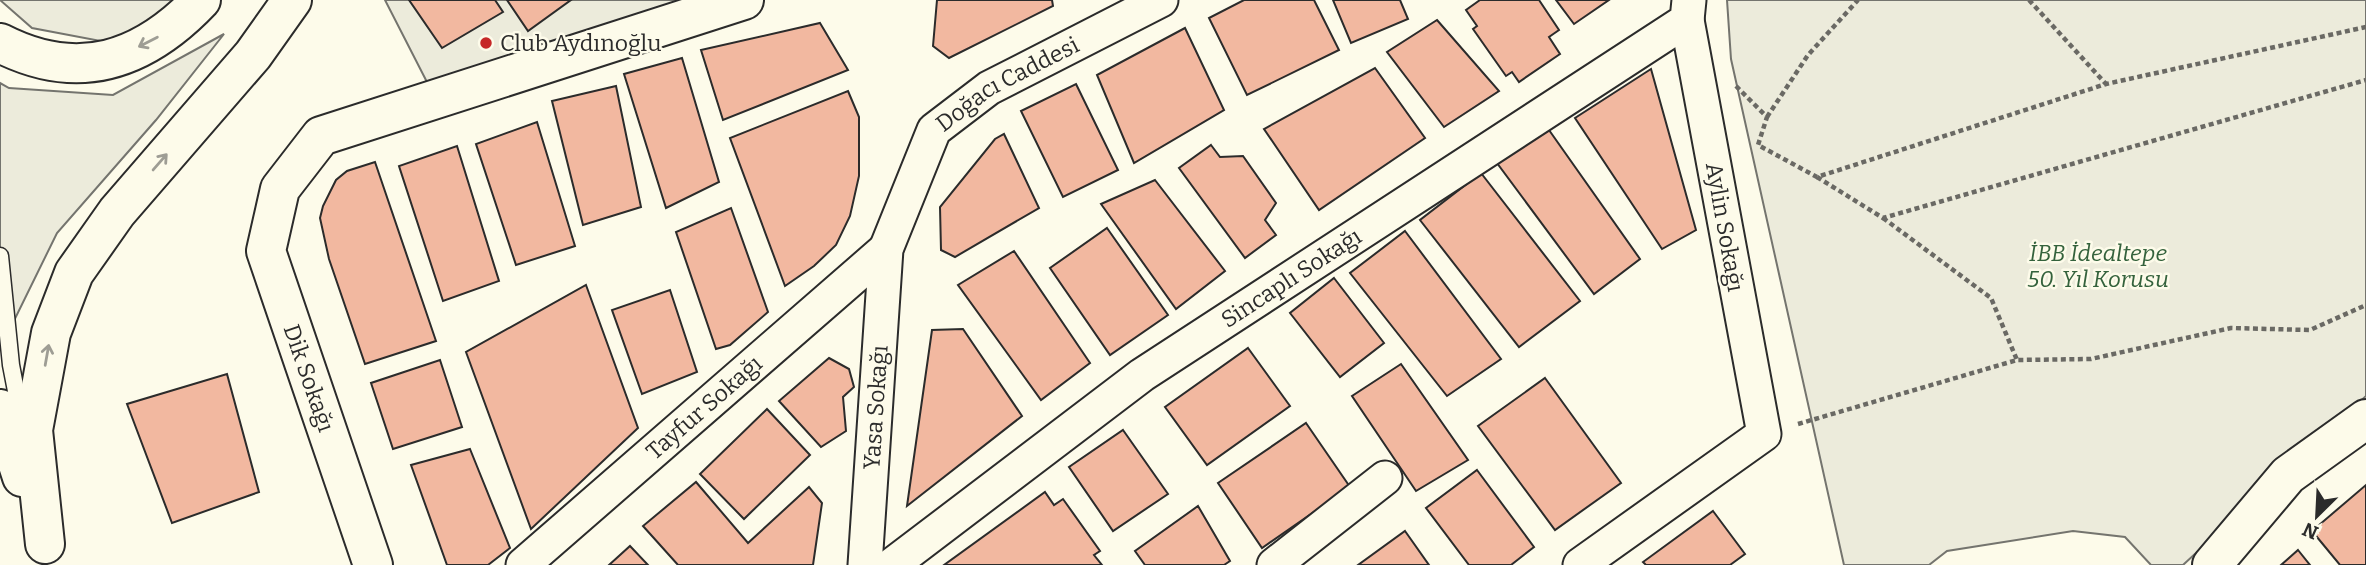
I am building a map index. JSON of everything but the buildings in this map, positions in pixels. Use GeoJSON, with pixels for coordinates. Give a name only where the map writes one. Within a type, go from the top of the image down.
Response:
{"type":"FeatureCollection","features":[{"type":"Feature","properties":{"kind":"main road"},"geometry":{"type":"LineString","coordinates":[[0,43],[38,60],[62,64],[92,63],[124,54],[152,40],[169,29],[201,0]]}},
{"type":"Feature","properties":{"kind":"main road"},"geometry":{"type":"LineString","coordinates":[[49,555],[33,430],[51,333],[74,273],[117,212],[253,55],[292,0]]}},
{"type":"Feature","properties":{"kind":"main road","name":"Dik Sokağı"},"geometry":{"type":"LineString","coordinates":[[373,565],[266,251],[280,189],[321,136],[744,0]]}},
{"type":"Feature","properties":{"kind":"main road"},"geometry":{"type":"LineString","coordinates":[[0,409],[49,555]]}},
{"type":"Feature","properties":{"kind":"main road"},"geometry":{"type":"LineString","coordinates":[[2212,565],[2288,475],[2366,419]]}},
{"type":"Feature","properties":{"kind":"street","name":"Doğacı Caddesi"},"geometry":{"type":"LineString","coordinates":[[886,249],[934,130],[989,88],[1161,0]]}},
{"type":"Feature","properties":{"kind":"street","name":"Aylin Sokağı"},"geometry":{"type":"LineString","coordinates":[[1688,10],[1764,434]]}},
{"type":"Feature","properties":{"kind":"street","name":"Sincaplı Sokağı"},"geometry":{"type":"LineString","coordinates":[[891,565],[1142,376],[1688,10]]}},
{"type":"Feature","properties":{"kind":"street","name":"Tayfur Sokağı"},"geometry":{"type":"LineString","coordinates":[[523,565],[886,249]]}},
{"type":"Feature","properties":{"kind":"street","name":"Yasa Sokağı"},"geometry":{"type":"LineString","coordinates":[[865,565],[886,249]]}},
{"type":"Feature","properties":{"kind":"street"},"geometry":{"type":"LineString","coordinates":[[1580,565],[1764,434]]}},
{"type":"Feature","properties":{"kind":"street"},"geometry":{"type":"LineString","coordinates":[[1274,565],[1385,478]]}},
{"type":"Feature","properties":{"kind":"lane"},"geometry":{"type":"LineString","coordinates":[[0,256],[11,365],[49,555]]}},
{"type":"Feature","properties":{"kind":"path"},"geometry":{"type":"LineString","coordinates":[[1858,0],[1808,55],[1767,117],[1758,145],[1817,177],[1883,218],[1991,298],[2017,360]]}},
{"type":"Feature","properties":{"kind":"path"},"geometry":{"type":"LineString","coordinates":[[2029,0],[2106,84]]}},
{"type":"Feature","properties":{"kind":"path"},"geometry":{"type":"LineString","coordinates":[[1817,177],[2106,84],[2366,27]]}},
{"type":"Feature","properties":{"kind":"path"},"geometry":{"type":"LineString","coordinates":[[1729,79],[1767,117]]}},
{"type":"Feature","properties":{"kind":"path"},"geometry":{"type":"LineString","coordinates":[[1883,218],[2366,80]]}},
{"type":"Feature","properties":{"kind":"path"},"geometry":{"type":"LineString","coordinates":[[1764,434],[2017,360],[2091,359],[2231,328],[2310,330],[2366,305]]}},
{"type":"Feature","properties":{"kind":"green space"},"geometry":{"type":"Polygon","coordinates":[[[0,0],[188,0],[111,43],[32,28],[0,0]]]}},
{"type":"Feature","properties":{"kind":"green space","name":"Club Aydınoğlu"},"geometry":{"type":"Polygon","coordinates":[[[385,0],[699,0],[429,86],[385,0]]]}},
{"type":"Feature","properties":{"kind":"green space","name":"İBB İdealtepe 50. Yıl Korusu"},"geometry":{"type":"Polygon","coordinates":[[[1727,0],[2366,0],[2366,396],[2183,565],[2151,565],[2125,537],[2073,531],[1947,551],[1929,565],[1844,565],[1731,59],[1727,0]]]}},
{"type":"Feature","properties":{"kind":"green space"},"geometry":{"type":"Polygon","coordinates":[[[224,34],[156,120],[57,233],[7,335],[0,273],[0,83],[9,88],[113,95],[224,34]]]}},
{"type":"Feature","properties":{"kind":"place","name":"Club Aydınoğlu"},"geometry":{"type":"Point","coordinates":[486,43]}}]}
